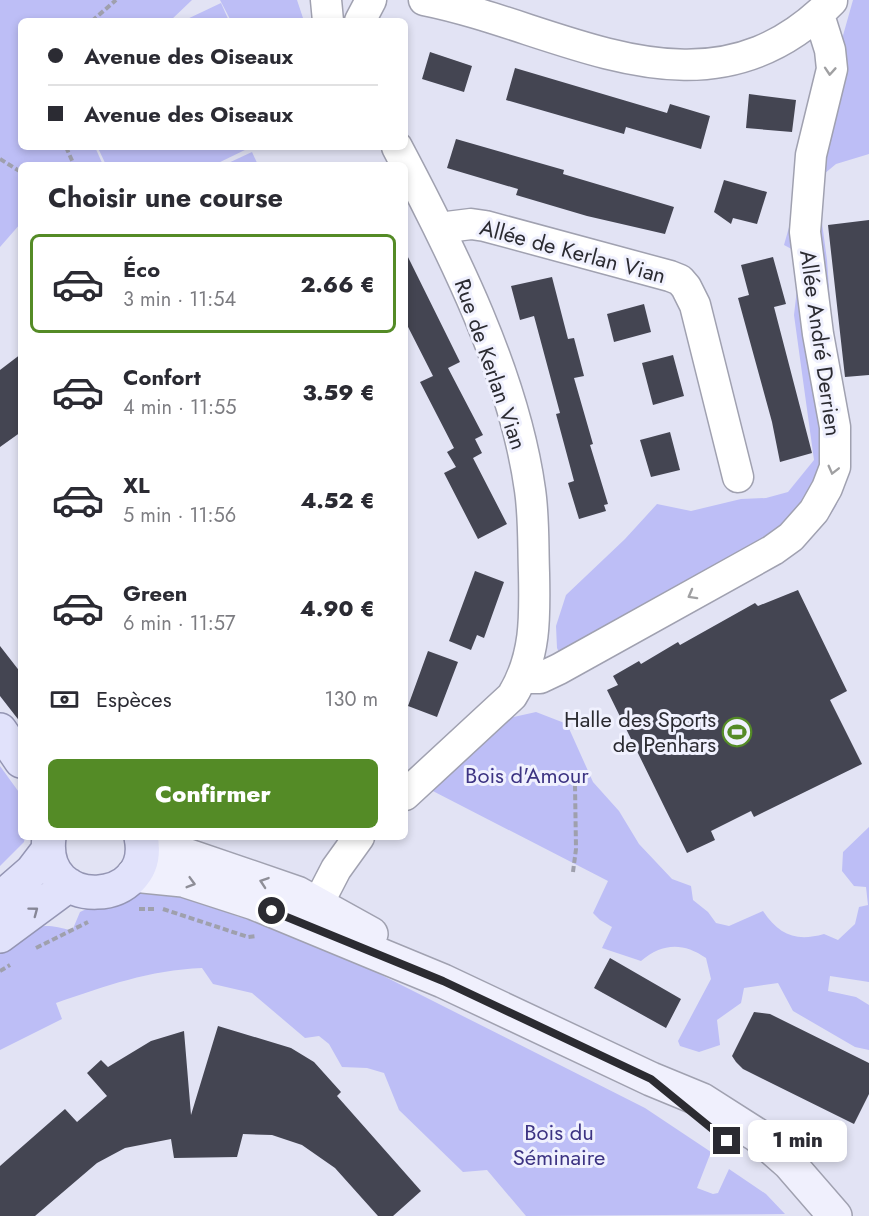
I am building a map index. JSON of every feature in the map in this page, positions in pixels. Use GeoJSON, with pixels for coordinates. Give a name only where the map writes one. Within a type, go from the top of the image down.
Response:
{"type":"FeatureCollection","features":[{"type":"Feature","properties":{"kind":"main road"},"geometry":{"type":"LineString","coordinates":[[49,844],[51,864],[69,885],[82,892],[110,891],[123,885],[133,875],[139,864],[142,840]]}},
{"type":"Feature","properties":{"kind":"main road"},"geometry":{"type":"LineString","coordinates":[[145,840],[297,893],[313,914]]}},
{"type":"Feature","properties":{"kind":"main road"},"geometry":{"type":"LineString","coordinates":[[0,899],[32,871],[49,844]]}},
{"type":"Feature","properties":{"kind":"main road"},"geometry":{"type":"LineString","coordinates":[[133,875],[183,880],[234,896],[313,914],[443,981],[651,1079],[702,1100],[757,1135],[789,1163],[835,1216]]}},
{"type":"Feature","properties":{"kind":"main road"},"geometry":{"type":"LineString","coordinates":[[9,948],[69,885]]}},
{"type":"Feature","properties":{"kind":"main road"},"geometry":{"type":"LineString","coordinates":[[651,1079],[700,1122],[759,1167],[806,1216]]}},
{"type":"Feature","properties":{"kind":"street"},"geometry":{"type":"LineString","coordinates":[[326,0],[328,18]]}},
{"type":"Feature","properties":{"kind":"street"},"geometry":{"type":"LineString","coordinates":[[362,18],[372,0]]}},
{"type":"Feature","properties":{"kind":"street"},"geometry":{"type":"LineString","coordinates":[[424,0],[463,9],[627,60],[672,66],[745,56],[778,43],[826,7]]}},
{"type":"Feature","properties":{"kind":"street","name":"Allée André Derrien"},"geometry":{"type":"LineString","coordinates":[[531,678],[773,550],[803,525],[827,488],[835,467],[836,427],[818,334],[805,232],[811,155],[832,69],[826,7]]}},
{"type":"Feature","properties":{"kind":"street","name":"Rue de Kerlan Vian"},"geometry":{"type":"LineString","coordinates":[[408,168],[439,228],[491,350],[519,436],[533,518],[535,614],[531,678],[501,709],[408,792]]}},
{"type":"Feature","properties":{"kind":"street","name":"Allée de Kerlan Vian"},"geometry":{"type":"LineString","coordinates":[[439,228],[471,224],[485,226],[581,250],[680,280],[692,295],[695,305],[738,477]]}},
{"type":"Feature","properties":{"kind":"street"},"geometry":{"type":"LineString","coordinates":[[313,914],[336,869],[357,840]]}},
{"type":"Feature","properties":{"kind":"path"},"geometry":{"type":"LineString","coordinates":[[95,18],[116,0]]}},
{"type":"Feature","properties":{"kind":"path"},"geometry":{"type":"LineString","coordinates":[[0,159],[18,170]]}},
{"type":"Feature","properties":{"kind":"path"},"geometry":{"type":"LineString","coordinates":[[573,873],[576,849],[575,785]]}},
{"type":"Feature","properties":{"kind":"path"},"geometry":{"type":"LineString","coordinates":[[137,909],[162,909],[248,937],[260,935]]}},
{"type":"Feature","properties":{"kind":"path"},"geometry":{"type":"LineString","coordinates":[[27,954],[53,938],[95,920]]}},
{"type":"Feature","properties":{"kind":"path"},"geometry":{"type":"LineString","coordinates":[[0,971],[9,948]]}},
{"type":"Feature","properties":{"kind":"green space"},"geometry":{"type":"Polygon","coordinates":[[[0,0],[192,0],[173,18],[18,18],[18,150],[96,150],[102,162],[18,162],[18,226],[0,247],[0,0]]]}},
{"type":"Feature","properties":{"kind":"green space"},"geometry":{"type":"Polygon","coordinates":[[[220,0],[297,0],[303,18],[229,18],[220,0]]]}},
{"type":"Feature","properties":{"kind":"green space"},"geometry":{"type":"Polygon","coordinates":[[[853,0],[869,0],[869,154],[836,164],[824,174],[820,208],[827,260],[835,374],[846,423],[850,465],[836,506],[825,523],[563,661],[557,648],[556,626],[566,595],[625,539],[657,504],[691,511],[741,499],[766,498],[788,492],[814,460],[794,315],[801,254],[784,245],[853,0]]]}},
{"type":"Feature","properties":{"kind":"green space"},"geometry":{"type":"Polygon","coordinates":[[[221,3],[228,18],[189,18],[221,3]]]}},
{"type":"Feature","properties":{"kind":"green space"},"geometry":{"type":"Polygon","coordinates":[[[99,150],[245,150],[220,162],[105,162],[99,150]]]}},
{"type":"Feature","properties":{"kind":"green space"},"geometry":{"type":"Polygon","coordinates":[[[252,152],[257,162],[230,162],[252,152]]]}},
{"type":"Feature","properties":{"kind":"green space","name":"Bois d'Amour"},"geometry":{"type":"Polygon","coordinates":[[[536,712],[567,724],[593,782],[619,811],[639,844],[672,879],[691,886],[693,900],[708,912],[716,923],[729,926],[763,911],[775,926],[789,935],[805,937],[824,934],[838,940],[855,924],[859,907],[868,905],[866,887],[854,886],[842,871],[843,852],[869,827],[869,982],[830,976],[828,991],[856,997],[869,1005],[869,1050],[855,1047],[793,1011],[778,983],[744,988],[741,1003],[717,1020],[720,1045],[699,1052],[680,1046],[678,1041],[711,979],[706,958],[689,949],[673,947],[657,951],[641,961],[602,948],[612,927],[593,913],[608,881],[427,788],[500,720],[536,712]]]}},
{"type":"Feature","properties":{"kind":"green space"},"geometry":{"type":"Polygon","coordinates":[[[0,766],[18,791],[18,840],[24,840],[0,866],[0,766]]]}},
{"type":"Feature","properties":{"kind":"green space","name":"Bois du Séminaire"},"geometry":{"type":"Polygon","coordinates":[[[140,884],[169,890],[239,917],[261,919],[330,949],[645,1108],[711,1152],[697,1188],[713,1194],[718,1193],[729,1169],[766,1194],[785,1214],[526,1216],[487,1170],[463,1172],[399,1110],[384,1073],[367,1068],[342,1067],[329,1044],[319,1036],[305,1038],[252,993],[213,984],[202,968],[146,975],[56,1003],[62,1019],[0,1050],[0,946],[26,930],[42,926],[72,931],[80,912],[140,884]]]}},
{"type":"Feature","properties":{"kind":"building"},"geometry":{"type":"Polygon","coordinates":[[[430,52],[472,66],[464,92],[422,79],[430,52]]]}},
{"type":"Feature","properties":{"kind":"building"},"geometry":{"type":"Polygon","coordinates":[[[515,68],[667,113],[670,104],[710,116],[701,149],[626,127],[624,134],[506,100],[515,68]]]}},
{"type":"Feature","properties":{"kind":"building"},"geometry":{"type":"Polygon","coordinates":[[[749,94],[796,100],[792,132],[746,128],[749,94]]]}},
{"type":"Feature","properties":{"kind":"building"},"geometry":{"type":"Polygon","coordinates":[[[456,139],[564,170],[563,174],[674,207],[665,234],[587,216],[516,195],[518,189],[447,168],[456,139]]]}},
{"type":"Feature","properties":{"kind":"building"},"geometry":{"type":"Polygon","coordinates":[[[724,180],[767,192],[757,224],[733,218],[731,224],[714,212],[724,180]]]}},
{"type":"Feature","properties":{"kind":"building"},"geometry":{"type":"Polygon","coordinates":[[[869,220],[869,375],[845,377],[828,225],[869,220]]]}},
{"type":"Feature","properties":{"kind":"building"},"geometry":{"type":"Polygon","coordinates":[[[408,257],[460,362],[448,368],[483,435],[475,439],[482,453],[473,458],[507,524],[478,539],[444,473],[456,467],[447,452],[454,448],[420,382],[433,376],[408,327],[408,257]]]}},
{"type":"Feature","properties":{"kind":"building"},"geometry":{"type":"Polygon","coordinates":[[[773,257],[786,304],[774,307],[812,453],[780,462],[772,422],[738,298],[749,295],[741,265],[773,257]]]}},
{"type":"Feature","properties":{"kind":"building"},"geometry":{"type":"Polygon","coordinates":[[[552,277],[568,339],[574,338],[584,376],[574,378],[593,444],[590,445],[608,504],[604,505],[606,511],[579,519],[568,483],[574,481],[556,414],[560,413],[534,316],[520,320],[511,286],[552,277]]]}},
{"type":"Feature","properties":{"kind":"building"},"geometry":{"type":"Polygon","coordinates":[[[644,304],[651,332],[614,342],[607,314],[644,304]]]}},
{"type":"Feature","properties":{"kind":"building"},"geometry":{"type":"Polygon","coordinates":[[[673,355],[684,396],[653,405],[642,363],[673,355]]]}},
{"type":"Feature","properties":{"kind":"building"},"geometry":{"type":"Polygon","coordinates":[[[18,356],[18,434],[0,447],[0,370],[18,356]]]}},
{"type":"Feature","properties":{"kind":"building"},"geometry":{"type":"Polygon","coordinates":[[[670,432],[680,470],[651,477],[640,440],[670,432]]]}},
{"type":"Feature","properties":{"kind":"building"},"geometry":{"type":"Polygon","coordinates":[[[475,571],[504,582],[484,638],[477,635],[471,650],[449,641],[475,571]]]}},
{"type":"Feature","properties":{"kind":"building","name":"Halle des Sports de Penhars"},"geometry":{"type":"Polygon","coordinates":[[[798,590],[847,691],[830,700],[862,764],[754,817],[751,811],[711,831],[715,840],[687,853],[607,690],[618,685],[613,676],[639,661],[641,664],[678,642],[680,645],[755,603],[758,606],[798,590]]]}},
{"type":"Feature","properties":{"kind":"building"},"geometry":{"type":"Polygon","coordinates":[[[0,646],[18,669],[18,719],[0,696],[0,646]]]}},
{"type":"Feature","properties":{"kind":"building"},"geometry":{"type":"Polygon","coordinates":[[[428,651],[458,662],[437,717],[408,706],[428,651]]]}},
{"type":"Feature","properties":{"kind":"building"},"geometry":{"type":"Polygon","coordinates":[[[610,958],[681,999],[666,1028],[594,988],[610,958]]]}},
{"type":"Feature","properties":{"kind":"building"},"geometry":{"type":"Polygon","coordinates":[[[754,1012],[770,1014],[869,1063],[869,1094],[854,1124],[743,1069],[736,1062],[732,1056],[754,1012]]]}},
{"type":"Feature","properties":{"kind":"building"},"geometry":{"type":"Polygon","coordinates":[[[218,1026],[291,1048],[314,1062],[341,1092],[337,1096],[421,1191],[393,1216],[378,1216],[335,1168],[302,1145],[272,1135],[243,1134],[237,1157],[174,1158],[171,1139],[125,1148],[97,1163],[35,1216],[0,1216],[0,1166],[65,1109],[77,1122],[107,1096],[87,1073],[101,1060],[108,1067],[151,1041],[184,1031],[191,1115],[218,1026]]]}},
{"type":"Feature","properties":{"kind":"place","name":"Halle des Sports de Penhars"},"geometry":{"type":"Point","coordinates":[737,732]}},
{"type":"Feature","properties":{"kind":"route"},"geometry":{"type":"LineString","coordinates":[[272,911],[443,981],[651,1079],[700,1122],[727,1141]]}}]}
